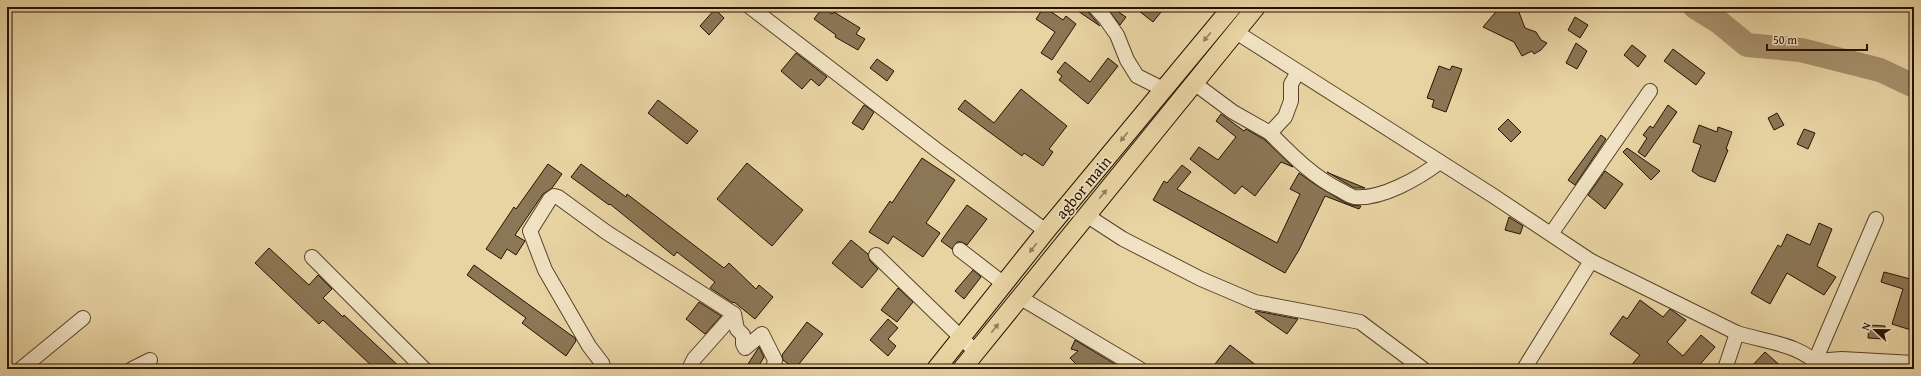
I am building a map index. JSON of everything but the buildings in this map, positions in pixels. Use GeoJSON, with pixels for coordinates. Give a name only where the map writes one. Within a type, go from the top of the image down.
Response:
{"type":"FeatureCollection","features":[{"type":"Feature","properties":{"kind":"main road","name":"agbor main"},"geometry":{"type":"LineString","coordinates":[[936,369],[1046,231],[1232,7]]}},
{"type":"Feature","properties":{"kind":"main road","name":"agbor main"},"geometry":{"type":"LineString","coordinates":[[962,369],[1256,7]]}},
{"type":"Feature","properties":{"kind":"street"},"geometry":{"type":"LineString","coordinates":[[750,7],[938,152],[1046,231]]}},
{"type":"Feature","properties":{"kind":"street"},"geometry":{"type":"LineString","coordinates":[[1095,7],[1106,18],[1117,35],[1129,63],[1137,76],[1163,89]]}},
{"type":"Feature","properties":{"kind":"street"},"geometry":{"type":"LineString","coordinates":[[1236,32],[1440,162],[1591,261],[1737,333],[1758,340],[1777,343],[1818,365],[1842,359],[1914,363]]}},
{"type":"Feature","properties":{"kind":"street"},"geometry":{"type":"LineString","coordinates":[[1270,132],[1285,118],[1291,102],[1291,84],[1298,72]]}},
{"type":"Feature","properties":{"kind":"street"},"geometry":{"type":"LineString","coordinates":[[1194,83],[1232,112],[1270,132],[1298,162],[1313,174],[1353,197],[1374,195],[1393,189],[1425,173],[1440,162]]}},
{"type":"Feature","properties":{"kind":"street"},"geometry":{"type":"LineString","coordinates":[[1550,234],[1650,91]]}},
{"type":"Feature","properties":{"kind":"street"},"geometry":{"type":"LineString","coordinates":[[604,369],[602,363],[589,346],[545,270],[530,231],[550,199],[554,196],[558,197],[606,232],[734,314],[737,329],[743,335],[743,344],[745,348],[762,334],[775,360],[773,369]]}},
{"type":"Feature","properties":{"kind":"street"},"geometry":{"type":"LineString","coordinates":[[1086,215],[1123,239],[1201,279],[1255,302],[1360,322],[1423,369]]}},
{"type":"Feature","properties":{"kind":"street"},"geometry":{"type":"LineString","coordinates":[[1818,365],[1876,219]]}},
{"type":"Feature","properties":{"kind":"street"},"geometry":{"type":"LineString","coordinates":[[960,250],[1004,284]]}},
{"type":"Feature","properties":{"kind":"street"},"geometry":{"type":"LineString","coordinates":[[876,255],[976,352]]}},
{"type":"Feature","properties":{"kind":"street"},"geometry":{"type":"LineString","coordinates":[[312,257],[424,369]]}},
{"type":"Feature","properties":{"kind":"street"},"geometry":{"type":"LineString","coordinates":[[1524,369],[1591,261]]}},
{"type":"Feature","properties":{"kind":"street"},"geometry":{"type":"LineString","coordinates":[[1019,297],[1140,369]]}},
{"type":"Feature","properties":{"kind":"street"},"geometry":{"type":"LineString","coordinates":[[689,369],[694,358],[734,314]]}},
{"type":"Feature","properties":{"kind":"street"},"geometry":{"type":"LineString","coordinates":[[21,369],[83,318]]}},
{"type":"Feature","properties":{"kind":"street"},"geometry":{"type":"LineString","coordinates":[[1725,369],[1737,333]]}},
{"type":"Feature","properties":{"kind":"street"},"geometry":{"type":"LineString","coordinates":[[132,369],[150,360]]}},
{"type":"Feature","properties":{"kind":"waterway"},"geometry":{"type":"LineString","coordinates":[[1695,7],[1719,22],[1747,45],[1801,50],[1880,70],[1914,86]]}}]}
